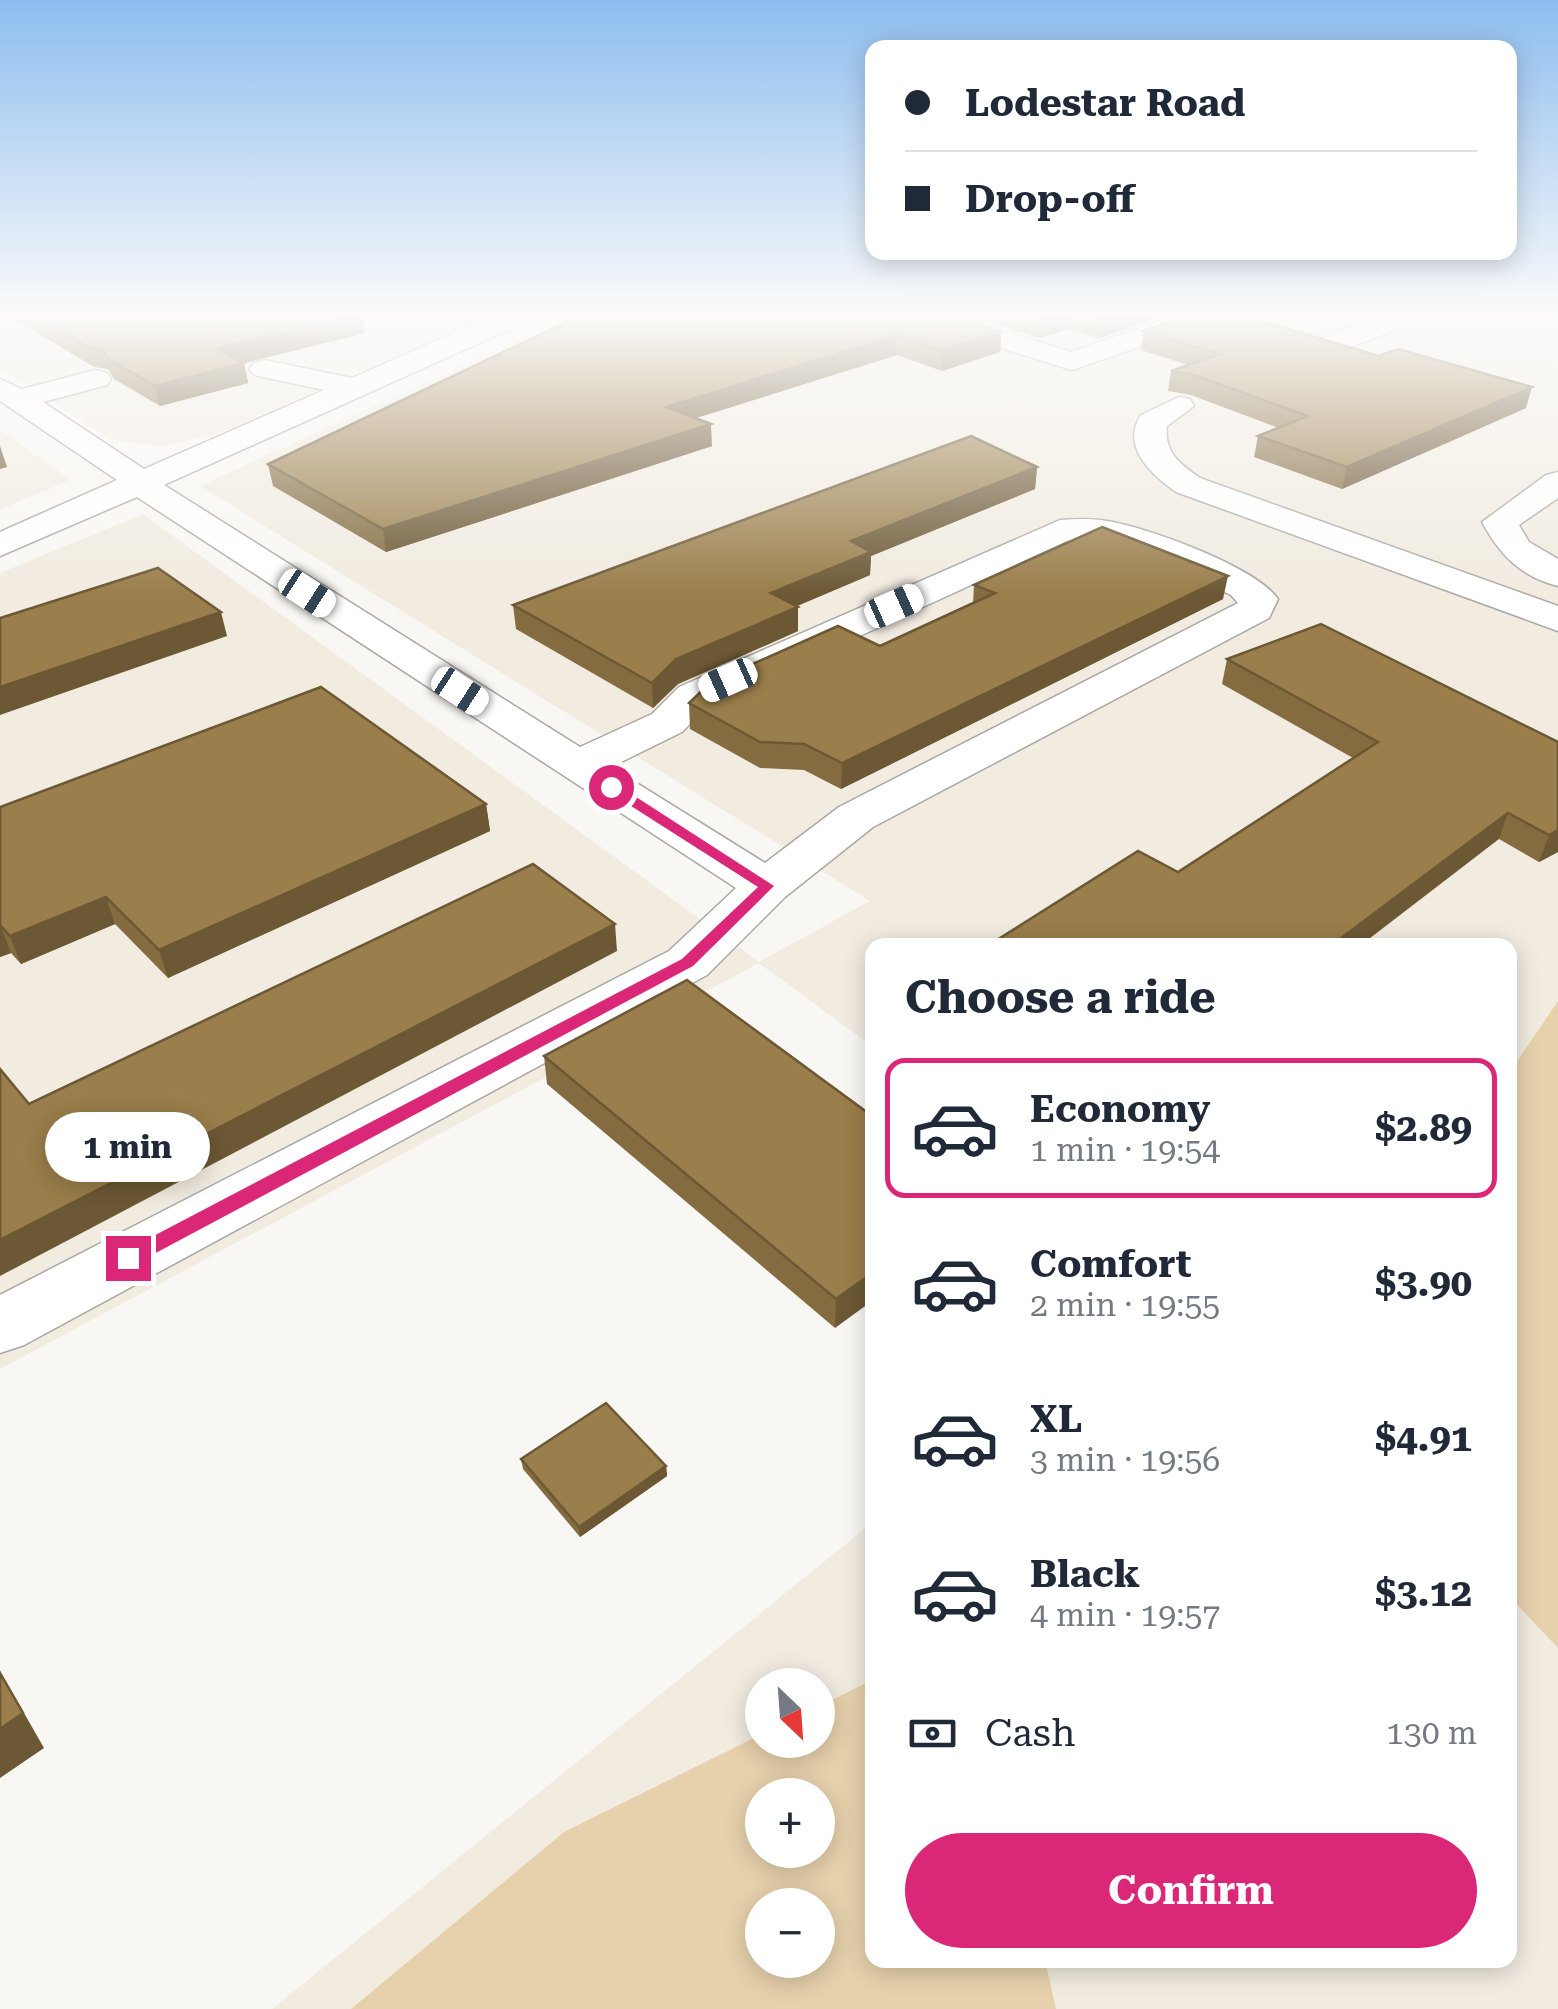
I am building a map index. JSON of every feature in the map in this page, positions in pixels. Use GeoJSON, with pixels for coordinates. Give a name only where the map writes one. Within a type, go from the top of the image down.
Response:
{"type":"FeatureCollection","features":[{"type":"Feature","properties":{"kind":"street"},"geometry":{"type":"LineString","coordinates":[[30,407],[117,462],[196,522],[767,886]]}},
{"type":"Feature","properties":{"kind":"street"},"geometry":{"type":"LineString","coordinates":[[0,544],[310,407]]}},
{"type":"Feature","properties":{"kind":"street"},"geometry":{"type":"LineString","coordinates":[[1179,407],[1152,422],[1148,434],[1151,452],[1166,469],[1188,484],[1558,619]]}},
{"type":"Feature","properties":{"kind":"street"},"geometry":{"type":"LineString","coordinates":[[1558,482],[1500,522],[1515,550],[1558,575]]}},
{"type":"Feature","properties":{"kind":"street"},"geometry":{"type":"LineString","coordinates":[[0,1326],[688,962],[767,886],[856,817],[1255,610],[1259,599],[1244,587],[1113,530],[1081,527],[1060,531],[694,696],[667,723],[577,766]]}},
{"type":"Feature","properties":{"kind":"shaded area"},"geometry":{"type":"Polygon","coordinates":[[[59,407],[280,407],[214,435],[161,446],[110,439],[59,407]]]}},
{"type":"Feature","properties":{"kind":"shaded area"},"geometry":{"type":"Polygon","coordinates":[[[372,407],[1558,407],[1558,2009],[272,2009],[865,1529],[865,1968],[1517,1968],[1517,938],[865,938],[865,1041],[759,963],[0,1369],[0,573],[143,514],[759,962],[870,901],[200,486],[372,407]]]}},
{"type":"Feature","properties":{"kind":"shaded area"},"geometry":{"type":"Polygon","coordinates":[[[0,430],[71,480],[0,509],[0,430]]]}},
{"type":"Feature","properties":{"kind":"shaded area"},"geometry":{"type":"Polygon","coordinates":[[[1558,1001],[1558,1648],[1517,1604],[1517,1062],[1558,1001]]]}},
{"type":"Feature","properties":{"kind":"shaded area"},"geometry":{"type":"Polygon","coordinates":[[[865,1684],[865,1968],[1047,1968],[1056,2009],[351,2009],[564,1832],[745,1742],[745,1758],[835,1758],[835,1698],[865,1684]]]}},
{"type":"Feature","properties":{"kind":"building"},"geometry":{"type":"Polygon","coordinates":[[[388,407],[667,407],[711,424],[383,529],[268,464],[388,407]]]}},
{"type":"Feature","properties":{"kind":"building"},"geometry":{"type":"Polygon","coordinates":[[[1282,407],[1486,407],[1347,467],[1258,436],[1308,416],[1282,407]]]}},
{"type":"Feature","properties":{"kind":"building"},"geometry":{"type":"Polygon","coordinates":[[[971,436],[1037,467],[851,541],[871,552],[771,593],[798,607],[676,659],[652,683],[513,605],[971,436]]]}},
{"type":"Feature","properties":{"kind":"building"},"geometry":{"type":"Polygon","coordinates":[[[1102,527],[1228,576],[842,763],[804,744],[760,742],[689,703],[710,683],[838,626],[880,646],[995,593],[974,585],[1102,527]]]}},
{"type":"Feature","properties":{"kind":"building"},"geometry":{"type":"Polygon","coordinates":[[[158,568],[221,612],[0,687],[0,618],[158,568]]]}},
{"type":"Feature","properties":{"kind":"building"},"geometry":{"type":"Polygon","coordinates":[[[1321,624],[1558,742],[1558,830],[1549,835],[1508,813],[1341,938],[1000,938],[1138,851],[1178,872],[1378,742],[1227,659],[1321,624]]]}},
{"type":"Feature","properties":{"kind":"building"},"geometry":{"type":"Polygon","coordinates":[[[321,687],[486,804],[159,950],[106,897],[10,936],[0,925],[0,807],[321,687]]]}},
{"type":"Feature","properties":{"kind":"building"},"geometry":{"type":"Polygon","coordinates":[[[533,864],[615,924],[0,1240],[0,1069],[29,1104],[533,864]]]}},
{"type":"Feature","properties":{"kind":"building"},"geometry":{"type":"Polygon","coordinates":[[[687,980],[865,1111],[865,1278],[836,1299],[544,1056],[687,980]]]}},
{"type":"Feature","properties":{"kind":"building"},"geometry":{"type":"Polygon","coordinates":[[[606,1403],[666,1466],[579,1527],[521,1459],[606,1403]]]}},
{"type":"Feature","properties":{"kind":"building"},"geometry":{"type":"Polygon","coordinates":[[[0,1673],[23,1713],[0,1729],[0,1673]]]}},
{"type":"Feature","properties":{"kind":"route"},"geometry":{"type":"LineString","coordinates":[[128,1258],[688,962],[767,886],[611,787]]}}]}
